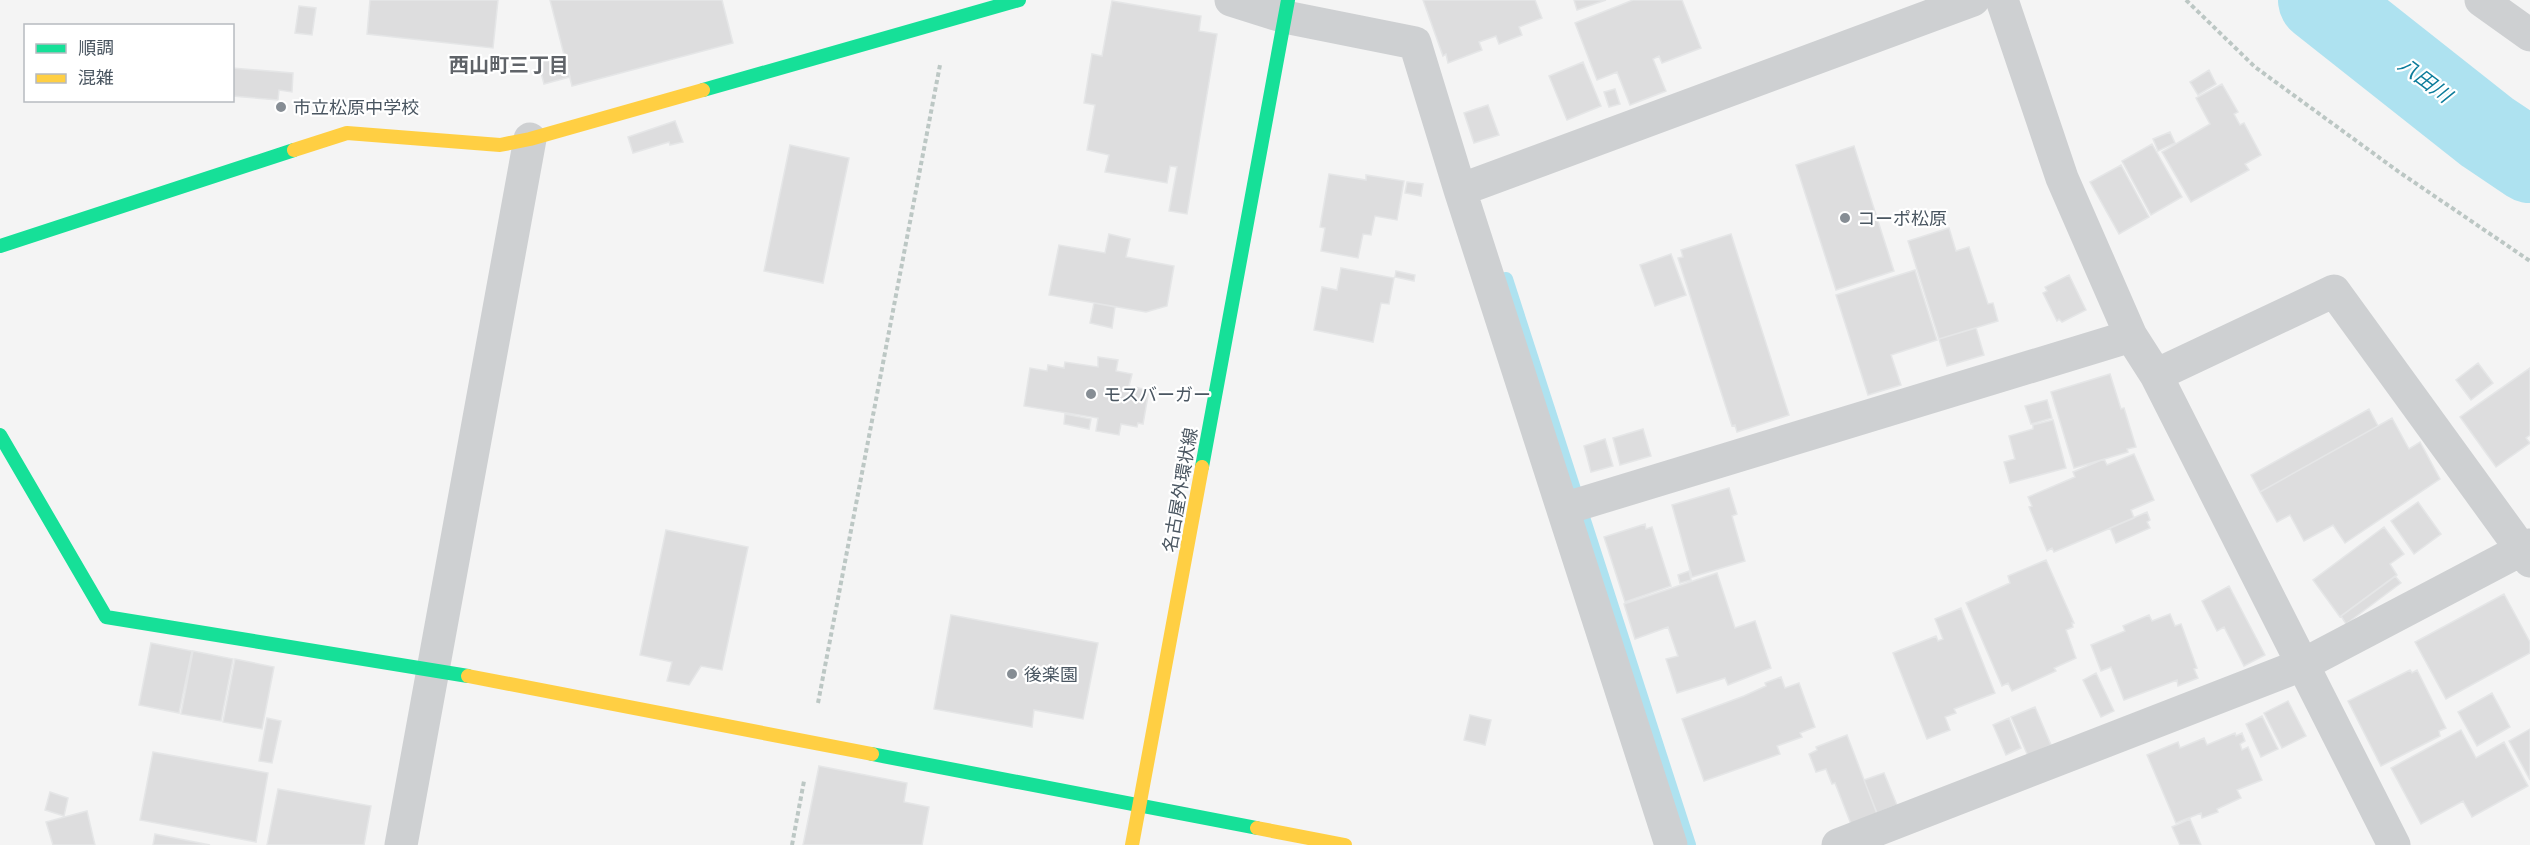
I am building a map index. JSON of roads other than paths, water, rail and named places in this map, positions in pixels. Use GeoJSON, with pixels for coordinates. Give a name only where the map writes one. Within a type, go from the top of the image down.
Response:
{"type":"FeatureCollection","features":[{"type":"Feature","properties":{"kind":"street"},"geometry":{"type":"LineString","coordinates":[[0,246],[348,134],[500,145],[530,139],[1019,0]]}},
{"type":"Feature","properties":{"kind":"street"},"geometry":{"type":"LineString","coordinates":[[1231,0],[1286,9],[1415,43],[1460,190],[1671,845]]}},
{"type":"Feature","properties":{"kind":"street"},"geometry":{"type":"LineString","coordinates":[[1460,190],[1973,0]]}},
{"type":"Feature","properties":{"kind":"street"},"geometry":{"type":"LineString","coordinates":[[2002,0],[2062,178],[2131,336],[2156,375],[2304,663],[2394,845]]}},
{"type":"Feature","properties":{"kind":"street"},"geometry":{"type":"LineString","coordinates":[[2481,0],[2530,35]]}},
{"type":"Feature","properties":{"kind":"street","name":"名古屋外環状線"},"geometry":{"type":"LineString","coordinates":[[1132,845],[1286,9]]}},
{"type":"Feature","properties":{"kind":"street"},"geometry":{"type":"LineString","coordinates":[[401,845],[530,139]]}},
{"type":"Feature","properties":{"kind":"street"},"geometry":{"type":"LineString","coordinates":[[1838,845],[2304,663],[2528,552],[2334,291],[2156,375]]}},
{"type":"Feature","properties":{"kind":"street"},"geometry":{"type":"LineString","coordinates":[[1563,509],[2131,336]]}},
{"type":"Feature","properties":{"kind":"street"},"geometry":{"type":"LineString","coordinates":[[0,435],[106,617],[434,670],[1345,845]]}},
{"type":"Feature","properties":{"kind":"waterway","name":"八田川"},"geometry":{"type":"LineString","coordinates":[[2320,0],[2487,132],[2530,161]]}},
{"type":"Feature","properties":{"kind":"waterway"},"geometry":{"type":"LineString","coordinates":[[1506,279],[1689,845]]}},
{"type":"Feature","properties":{"kind":"place","name":"市立松原中学校"},"geometry":{"type":"Point","coordinates":[281,107]}},
{"type":"Feature","properties":{"kind":"place","name":"コーポ松原"},"geometry":{"type":"Point","coordinates":[1845,218]}},
{"type":"Feature","properties":{"kind":"place","name":"モスバーガー"},"geometry":{"type":"Point","coordinates":[1091,394]}},
{"type":"Feature","properties":{"kind":"place","name":"後楽園"},"geometry":{"type":"Point","coordinates":[1012,674]}},
{"type":"Feature","properties":{"kind":"district","name":"西山町三丁目"},"geometry":{"type":"Point","coordinates":[509,65]}}]}
